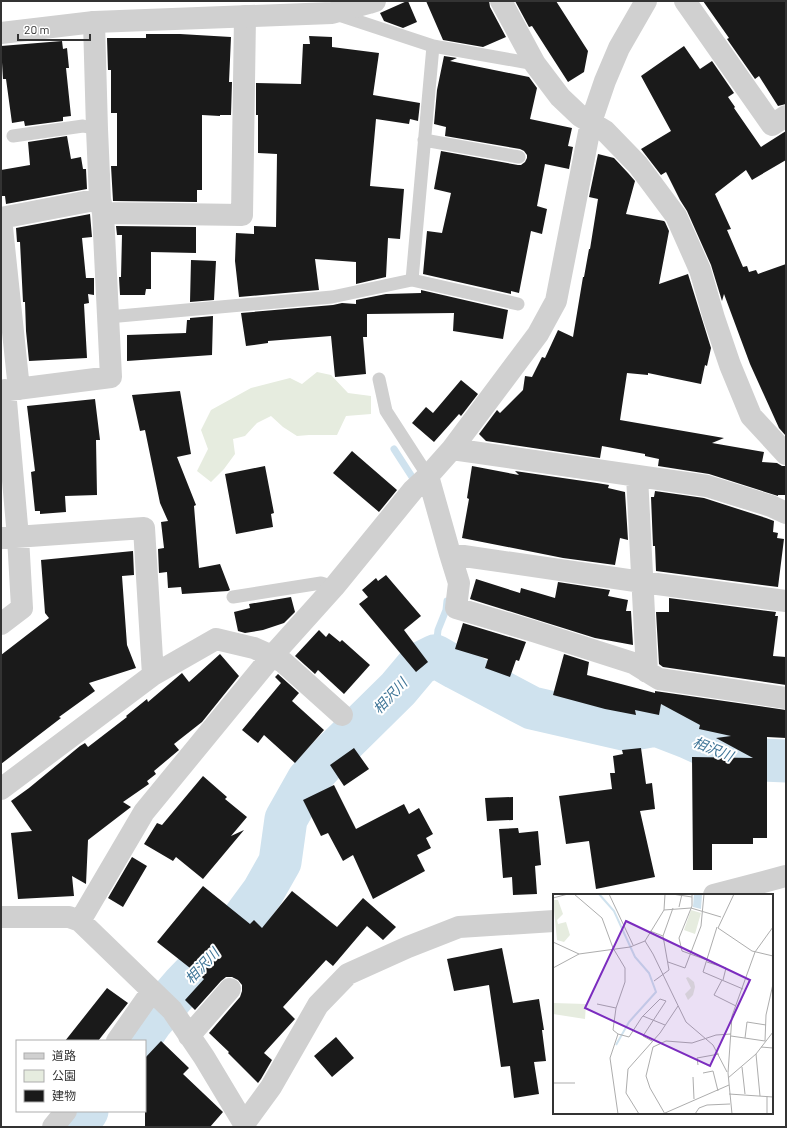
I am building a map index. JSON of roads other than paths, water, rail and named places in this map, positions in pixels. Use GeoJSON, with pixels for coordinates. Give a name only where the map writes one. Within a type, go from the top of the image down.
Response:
{"type":"FeatureCollection","features":[{"type":"Feature","properties":{"kind":"street"},"geometry":{"type":"LineString","coordinates":[[1,33],[94,22],[332,13],[369,4],[375,1]]}},
{"type":"Feature","properties":{"kind":"street"},"geometry":{"type":"LineString","coordinates":[[501,1],[535,64],[560,97],[580,116],[606,131],[638,166],[676,216],[700,270],[730,365],[751,416],[786,454]]}},
{"type":"Feature","properties":{"kind":"street"},"geometry":{"type":"LineString","coordinates":[[80,921],[144,812],[272,656],[334,587],[420,483],[452,449],[538,334],[556,301],[591,122],[605,81],[619,48],[646,1]]}},
{"type":"Feature","properties":{"kind":"street"},"geometry":{"type":"LineString","coordinates":[[684,1],[772,125],[786,116]]}},
{"type":"Feature","properties":{"kind":"street"},"geometry":{"type":"LineString","coordinates":[[1,624],[22,608],[9,538],[8,390],[1,218],[102,206],[242,215],[245,16]]}},
{"type":"Feature","properties":{"kind":"street"},"geometry":{"type":"LineString","coordinates":[[8,390],[111,377],[97,129],[94,22]]}},
{"type":"Feature","properties":{"kind":"street"},"geometry":{"type":"LineString","coordinates":[[452,449],[707,486],[781,508]]}},
{"type":"Feature","properties":{"kind":"street"},"geometry":{"type":"LineString","coordinates":[[636,476],[647,672]]}},
{"type":"Feature","properties":{"kind":"street"},"geometry":{"type":"LineString","coordinates":[[420,483],[450,554],[459,583],[456,608],[633,663],[659,679],[786,698]]}},
{"type":"Feature","properties":{"kind":"street"},"geometry":{"type":"LineString","coordinates":[[9,538],[144,528],[153,675]]}},
{"type":"Feature","properties":{"kind":"street"},"geometry":{"type":"LineString","coordinates":[[450,554],[786,601]]}},
{"type":"Feature","properties":{"kind":"street"},"geometry":{"type":"LineString","coordinates":[[1,788],[153,675],[216,639],[254,648],[283,662],[342,715]]}},
{"type":"Feature","properties":{"kind":"street"},"geometry":{"type":"LineString","coordinates":[[718,894],[786,876]]}},
{"type":"Feature","properties":{"kind":"street"},"geometry":{"type":"LineString","coordinates":[[1,917],[69,917],[80,921],[161,1000],[204,1058],[245,1126],[271,1087],[318,1005],[348,974],[408,947],[459,927],[553,921]]}},
{"type":"Feature","properties":{"kind":"street"},"geometry":{"type":"LineString","coordinates":[[189,1036],[230,989]]}},
{"type":"Feature","properties":{"kind":"street"},"geometry":{"type":"LineString","coordinates":[[117,1040],[161,1000]]}},
{"type":"Feature","properties":{"kind":"street"},"geometry":{"type":"LineString","coordinates":[[53,1127],[65,1112]]}},
{"type":"Feature","properties":{"kind":"lane"},"geometry":{"type":"LineString","coordinates":[[332,13],[433,46],[535,64]]}},
{"type":"Feature","properties":{"kind":"lane"},"geometry":{"type":"LineString","coordinates":[[412,280],[433,46]]}},
{"type":"Feature","properties":{"kind":"lane"},"geometry":{"type":"LineString","coordinates":[[13,136],[82,126],[97,129]]}},
{"type":"Feature","properties":{"kind":"lane"},"geometry":{"type":"LineString","coordinates":[[424,140],[519,157]]}},
{"type":"Feature","properties":{"kind":"lane"},"geometry":{"type":"LineString","coordinates":[[108,317],[332,297],[412,280],[518,304]]}},
{"type":"Feature","properties":{"kind":"lane"},"geometry":{"type":"LineString","coordinates":[[379,379],[386,411],[420,483]]}},
{"type":"Feature","properties":{"kind":"lane"},"geometry":{"type":"LineString","coordinates":[[233,597],[321,583],[334,587]]}},
{"type":"Feature","properties":{"kind":"waterway"},"geometry":{"type":"LineString","coordinates":[[394,449],[416,483]]}},
{"type":"Feature","properties":{"kind":"waterway"},"geometry":{"type":"LineString","coordinates":[[435,656],[438,630],[446,610],[447,601]]}},
{"type":"Feature","properties":{"kind":"waterway","name":"相沢川"},"geometry":{"type":"LineString","coordinates":[[139,1040],[151,1022],[182,986],[232,934],[263,892],[280,862],[286,819],[308,780],[330,756],[398,689],[419,664],[435,656],[532,708],[628,730],[656,725],[736,759],[786,761]]}},
{"type":"Feature","properties":{"kind":"waterway","name":"相沢川"},"geometry":{"type":"LineString","coordinates":[[75,1127],[86,1112]]}}]}
